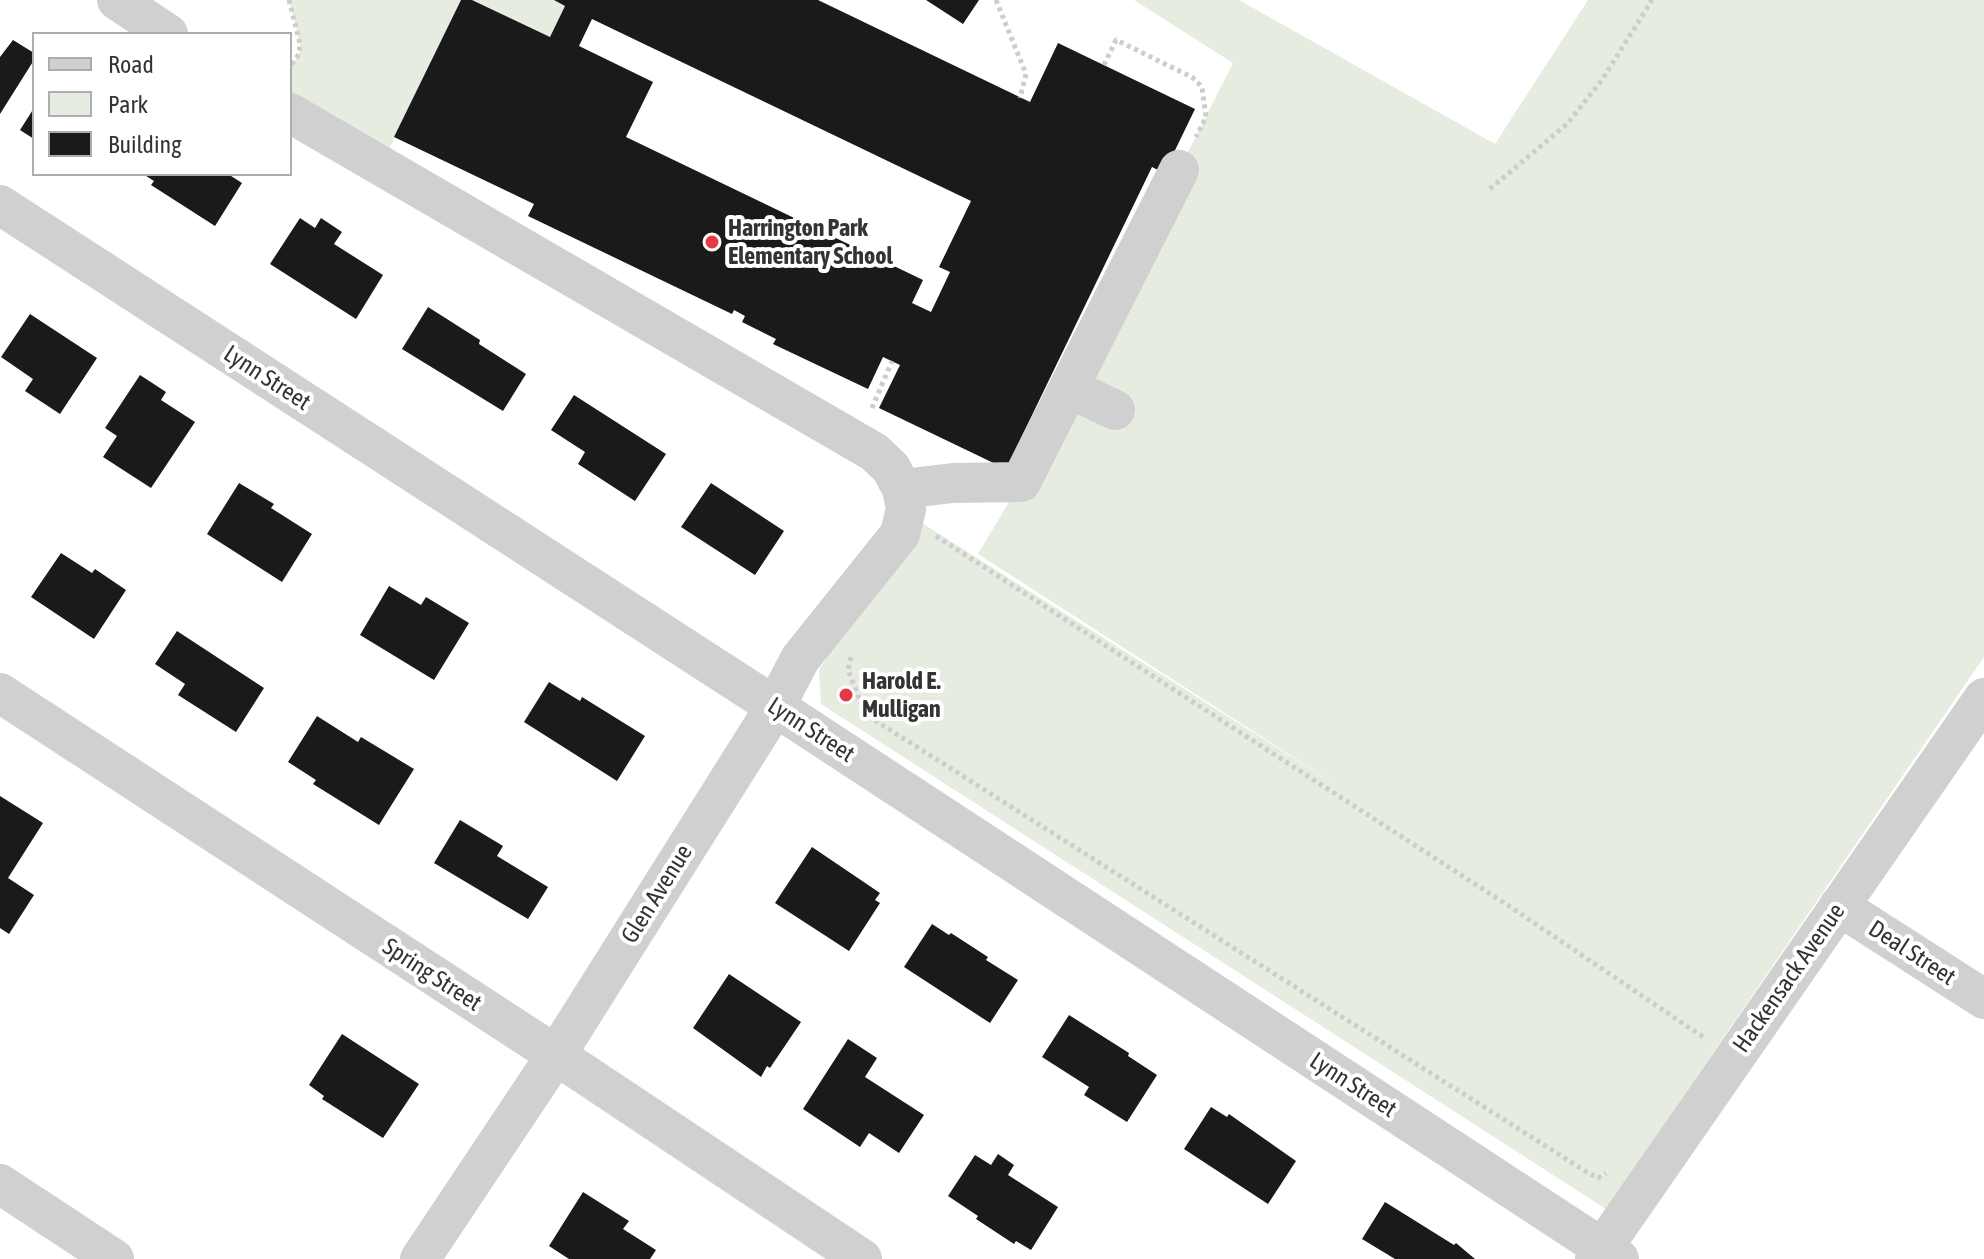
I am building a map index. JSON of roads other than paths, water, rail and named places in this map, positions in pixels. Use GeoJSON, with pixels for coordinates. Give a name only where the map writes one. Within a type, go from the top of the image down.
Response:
{"type":"FeatureCollection","features":[{"type":"Feature","properties":{"kind":"street"},"geometry":{"type":"LineString","coordinates":[[117,0],[165,32]]}},
{"type":"Feature","properties":{"kind":"street"},"geometry":{"type":"LineString","coordinates":[[292,114],[874,452],[915,487],[1021,482],[1179,170]]}},
{"type":"Feature","properties":{"kind":"street","name":"Lynn Street"},"geometry":{"type":"LineString","coordinates":[[0,205],[775,707],[1605,1255]]}},
{"type":"Feature","properties":{"kind":"street"},"geometry":{"type":"LineString","coordinates":[[1069,388],[1115,410]]}},
{"type":"Feature","properties":{"kind":"street","name":"Glen Avenue"},"geometry":{"type":"LineString","coordinates":[[420,1259],[556,1055],[775,707],[800,659],[900,534],[915,487]]}},
{"type":"Feature","properties":{"kind":"street","name":"Spring Street"},"geometry":{"type":"LineString","coordinates":[[0,693],[556,1055],[862,1259]]}},
{"type":"Feature","properties":{"kind":"street","name":"Hackensack Avenue"},"geometry":{"type":"LineString","coordinates":[[1605,1255],[1839,906],[1984,698]]}},
{"type":"Feature","properties":{"kind":"street","name":"Deal Street"},"geometry":{"type":"LineString","coordinates":[[1839,906],[1984,999]]}},
{"type":"Feature","properties":{"kind":"street"},"geometry":{"type":"LineString","coordinates":[[0,1184],[114,1259]]}},
{"type":"Feature","properties":{"kind":"place","name":"Harrington Park Elementary School"},"geometry":{"type":"Point","coordinates":[712,242]}},
{"type":"Feature","properties":{"kind":"place","name":"Harold E. Mulligan"},"geometry":{"type":"Point","coordinates":[846,695]}}]}
